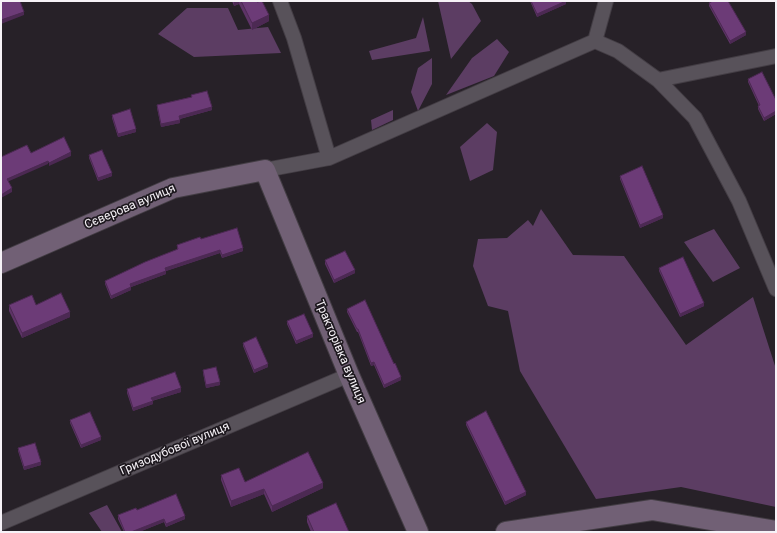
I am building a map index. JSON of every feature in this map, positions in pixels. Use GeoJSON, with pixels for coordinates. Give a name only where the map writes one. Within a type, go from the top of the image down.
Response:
{"type":"FeatureCollection","features":[{"type":"Feature","properties":{"kind":"main road","name":"Сєверова вулиця"},"geometry":{"type":"LineString","coordinates":[[1,262],[173,188],[265,170]]}},
{"type":"Feature","properties":{"kind":"main road","name":"Тракторівка вулиця"},"geometry":{"type":"LineString","coordinates":[[265,170],[349,375],[418,532]]}},
{"type":"Feature","properties":{"kind":"main road"},"geometry":{"type":"LineString","coordinates":[[506,532],[652,510],[776,531]]}},
{"type":"Feature","properties":{"kind":"street"},"geometry":{"type":"LineString","coordinates":[[280,1],[294,38],[330,158]]}},
{"type":"Feature","properties":{"kind":"street"},"geometry":{"type":"LineString","coordinates":[[594,41],[606,1]]}},
{"type":"Feature","properties":{"kind":"street"},"geometry":{"type":"LineString","coordinates":[[265,170],[330,158],[594,41],[618,52],[658,80],[695,118],[739,201],[776,289]]}},
{"type":"Feature","properties":{"kind":"street"},"geometry":{"type":"LineString","coordinates":[[658,80],[776,56]]}},
{"type":"Feature","properties":{"kind":"street","name":"Гризодубової вулиця"},"geometry":{"type":"LineString","coordinates":[[1,523],[349,375]]}},
{"type":"Feature","properties":{"kind":"shaded area"},"geometry":{"type":"Polygon","coordinates":[[[438,1],[468,1],[472,4],[481,21],[451,59],[438,1]]]}},
{"type":"Feature","properties":{"kind":"shaded area"},"geometry":{"type":"Polygon","coordinates":[[[187,8],[228,8],[238,30],[268,27],[281,53],[194,57],[158,34],[187,8]]]}},
{"type":"Feature","properties":{"kind":"shaded area"},"geometry":{"type":"Polygon","coordinates":[[[423,17],[430,51],[372,60],[369,51],[416,38],[423,17]]]}},
{"type":"Feature","properties":{"kind":"shaded area"},"geometry":{"type":"Polygon","coordinates":[[[497,39],[509,52],[494,76],[446,95],[472,58],[497,39]]]}},
{"type":"Feature","properties":{"kind":"shaded area"},"geometry":{"type":"Polygon","coordinates":[[[432,58],[432,84],[418,111],[411,92],[418,68],[432,58]]]}},
{"type":"Feature","properties":{"kind":"shaded area"},"geometry":{"type":"Polygon","coordinates":[[[393,110],[393,120],[372,130],[371,120],[393,110]]]}},
{"type":"Feature","properties":{"kind":"shaded area"},"geometry":{"type":"Polygon","coordinates":[[[487,123],[497,132],[493,170],[470,181],[460,147],[487,123]]]}},
{"type":"Feature","properties":{"kind":"shaded area"},"geometry":{"type":"Polygon","coordinates":[[[541,209],[573,255],[624,256],[686,345],[753,297],[776,369],[776,507],[681,487],[596,499],[520,371],[508,311],[488,306],[473,266],[478,239],[507,238],[528,220],[533,226],[541,209]]]}},
{"type":"Feature","properties":{"kind":"shaded area"},"geometry":{"type":"Polygon","coordinates":[[[714,229],[740,268],[713,282],[684,242],[714,229]]]}},
{"type":"Feature","properties":{"kind":"shaded area"},"geometry":{"type":"Polygon","coordinates":[[[107,505],[122,532],[102,532],[89,513],[107,505]]]}},
{"type":"Feature","properties":{"kind":"building"},"geometry":{"type":"Polygon","coordinates":[[[1,1],[20,1],[24,12],[1,20],[1,1]]]}},
{"type":"Feature","properties":{"kind":"building"},"geometry":{"type":"Polygon","coordinates":[[[241,1],[262,1],[269,15],[252,23],[241,1]]]}},
{"type":"Feature","properties":{"kind":"building"},"geometry":{"type":"Polygon","coordinates":[[[531,1],[566,1],[537,14],[531,1]]]}},
{"type":"Feature","properties":{"kind":"building"},"geometry":{"type":"Polygon","coordinates":[[[713,1],[728,1],[746,32],[730,41],[709,3],[713,1]]]}},
{"type":"Feature","properties":{"kind":"building"},"geometry":{"type":"Polygon","coordinates":[[[762,72],[776,100],[776,111],[764,118],[758,106],[760,105],[748,79],[762,72]]]}},
{"type":"Feature","properties":{"kind":"building"},"geometry":{"type":"Polygon","coordinates":[[[207,91],[212,107],[179,116],[180,120],[161,124],[157,105],[192,97],[191,95],[207,91]]]}},
{"type":"Feature","properties":{"kind":"building"},"geometry":{"type":"Polygon","coordinates":[[[130,109],[136,129],[118,134],[112,115],[130,109]]]}},
{"type":"Feature","properties":{"kind":"building"},"geometry":{"type":"Polygon","coordinates":[[[64,137],[71,152],[49,163],[48,161],[7,179],[12,188],[1,195],[1,157],[27,145],[31,153],[64,137]]]}},
{"type":"Feature","properties":{"kind":"building"},"geometry":{"type":"Polygon","coordinates":[[[102,150],[112,173],[98,178],[89,155],[102,150]]]}},
{"type":"Feature","properties":{"kind":"building"},"geometry":{"type":"Polygon","coordinates":[[[642,166],[663,215],[640,225],[620,176],[642,166]]]}},
{"type":"Feature","properties":{"kind":"building"},"geometry":{"type":"Polygon","coordinates":[[[237,228],[243,248],[222,255],[220,250],[165,268],[166,271],[130,284],[131,287],[111,296],[105,281],[145,262],[178,249],[177,245],[200,237],[201,239],[237,228]]]}},
{"type":"Feature","properties":{"kind":"building"},"geometry":{"type":"Polygon","coordinates":[[[345,251],[355,270],[334,280],[325,260],[345,251]]]}},
{"type":"Feature","properties":{"kind":"building"},"geometry":{"type":"Polygon","coordinates":[[[683,257],[704,303],[680,314],[659,268],[683,257]]]}},
{"type":"Feature","properties":{"kind":"building"},"geometry":{"type":"Polygon","coordinates":[[[61,293],[70,312],[22,333],[9,305],[32,295],[36,305],[61,293]]]}},
{"type":"Feature","properties":{"kind":"building"},"geometry":{"type":"Polygon","coordinates":[[[365,300],[401,377],[384,385],[374,362],[371,363],[358,329],[347,309],[365,300]]]}},
{"type":"Feature","properties":{"kind":"building"},"geometry":{"type":"Polygon","coordinates":[[[304,314],[313,334],[296,341],[287,321],[304,314]]]}},
{"type":"Feature","properties":{"kind":"building"},"geometry":{"type":"Polygon","coordinates":[[[256,337],[268,364],[254,370],[243,343],[256,337]]]}},
{"type":"Feature","properties":{"kind":"building"},"geometry":{"type":"Polygon","coordinates":[[[216,367],[220,382],[206,385],[203,370],[216,367]]]}},
{"type":"Feature","properties":{"kind":"building"},"geometry":{"type":"Polygon","coordinates":[[[175,372],[181,388],[151,398],[153,401],[133,408],[127,389],[175,372]]]}},
{"type":"Feature","properties":{"kind":"building"},"geometry":{"type":"Polygon","coordinates":[[[486,411],[526,492],[505,502],[466,422],[486,411]]]}},
{"type":"Feature","properties":{"kind":"building"},"geometry":{"type":"Polygon","coordinates":[[[90,412],[101,437],[81,445],[70,420],[90,412]]]}},
{"type":"Feature","properties":{"kind":"building"},"geometry":{"type":"Polygon","coordinates":[[[35,443],[41,462],[24,467],[18,448],[35,443]]]}},
{"type":"Feature","properties":{"kind":"building"},"geometry":{"type":"Polygon","coordinates":[[[308,452],[323,483],[272,506],[264,489],[231,501],[221,475],[239,468],[245,482],[308,452]]]}},
{"type":"Feature","properties":{"kind":"building"},"geometry":{"type":"Polygon","coordinates":[[[176,494],[185,516],[166,524],[164,519],[131,532],[125,532],[118,515],[136,508],[137,510],[176,494]]]}},
{"type":"Feature","properties":{"kind":"building"},"geometry":{"type":"Polygon","coordinates":[[[336,503],[349,532],[314,532],[307,516],[336,503]]]}}]}
